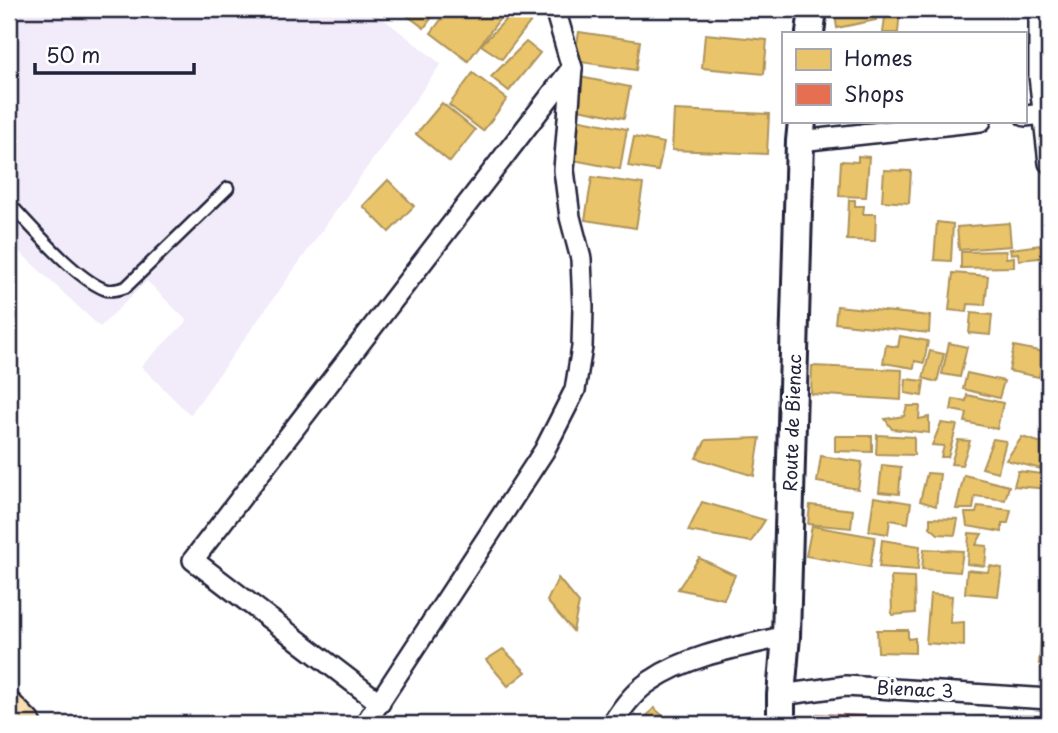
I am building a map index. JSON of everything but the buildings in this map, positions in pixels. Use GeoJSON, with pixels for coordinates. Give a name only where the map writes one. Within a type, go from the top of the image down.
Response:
{"type":"FeatureCollection","features":[{"type":"Feature","properties":{"kind":"main road"},"geometry":{"type":"LineString","coordinates":[[810,32],[813,9]]}},
{"type":"Feature","properties":{"kind":"main road","name":"Route de Bienac"},"geometry":{"type":"LineString","coordinates":[[781,724],[801,131]]}},
{"type":"Feature","properties":{"kind":"main road"},"geometry":{"type":"LineString","coordinates":[[9,708],[25,724]]}},
{"type":"Feature","properties":{"kind":"street"},"geometry":{"type":"LineString","coordinates":[[365,724],[544,450],[575,390],[582,347],[581,259],[570,216],[564,170],[572,68],[555,9]]}},
{"type":"Feature","properties":{"kind":"street"},"geometry":{"type":"LineString","coordinates":[[1039,9],[1039,115],[1049,163]]}},
{"type":"Feature","properties":{"kind":"street"},"geometry":{"type":"LineString","coordinates":[[380,703],[193,560],[572,68]]}},
{"type":"Feature","properties":{"kind":"street"},"geometry":{"type":"LineString","coordinates":[[801,131],[963,122]]}},
{"type":"Feature","properties":{"kind":"street"},"geometry":{"type":"LineString","coordinates":[[612,724],[622,707],[651,680],[682,665],[720,652],[786,636]]}},
{"type":"Feature","properties":{"kind":"street","name":"Bienac 3"},"geometry":{"type":"LineString","coordinates":[[780,695],[846,687],[1049,699]]}},
{"type":"Feature","properties":{"kind":"lane"},"geometry":{"type":"LineString","coordinates":[[9,203],[63,258],[90,281],[107,291],[126,288],[228,188]]}},
{"type":"Feature","properties":{"kind":"shaded area"},"geometry":{"type":"Polygon","coordinates":[[[9,9],[371,9],[441,64],[190,415],[141,366],[187,321],[147,281],[100,327],[9,242],[9,9]]]}}]}
